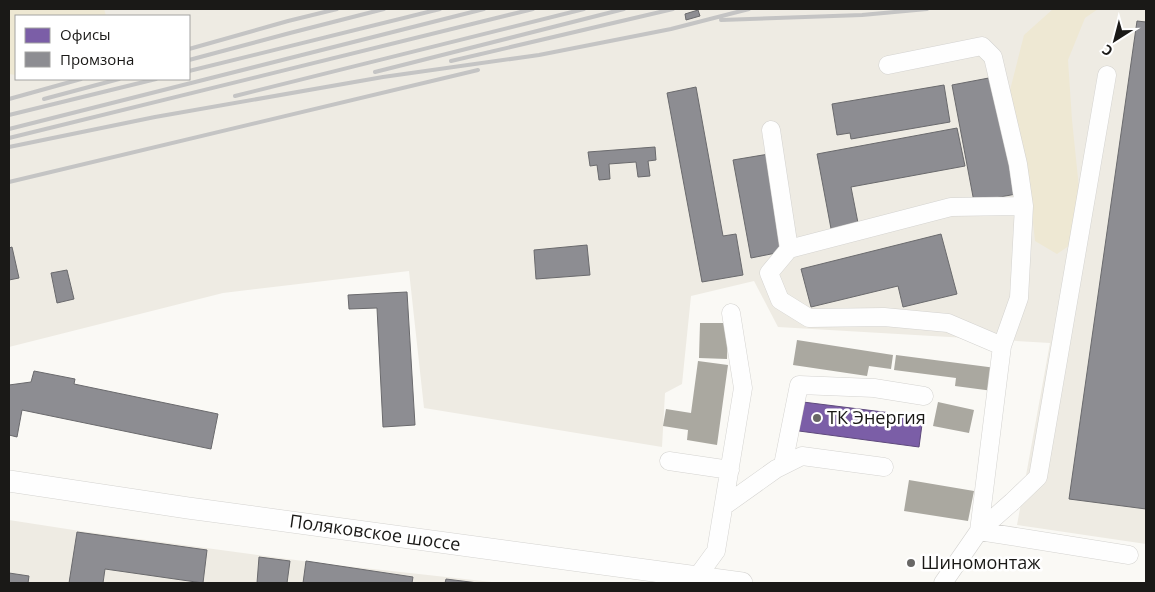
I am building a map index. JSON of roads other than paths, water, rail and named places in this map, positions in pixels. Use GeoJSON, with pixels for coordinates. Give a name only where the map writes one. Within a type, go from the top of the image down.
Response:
{"type":"FeatureCollection","features":[{"type":"Feature","properties":{"kind":"main road","name":"Поляковское шоссе"},"geometry":{"type":"LineString","coordinates":[[9,481],[696,580],[742,583]]}},
{"type":"Feature","properties":{"kind":"lane"},"geometry":{"type":"LineString","coordinates":[[888,66],[982,46],[993,57],[1018,164],[1024,206],[1019,298],[1002,346],[979,531]]}},
{"type":"Feature","properties":{"kind":"lane"},"geometry":{"type":"LineString","coordinates":[[943,583],[979,531],[1038,477],[1107,75]]}},
{"type":"Feature","properties":{"kind":"lane"},"geometry":{"type":"LineString","coordinates":[[771,130],[789,249]]}},
{"type":"Feature","properties":{"kind":"lane"},"geometry":{"type":"LineString","coordinates":[[1002,346],[948,323],[884,317],[808,318],[780,300],[769,273],[789,249],[951,208],[1024,206]]}},
{"type":"Feature","properties":{"kind":"lane"},"geometry":{"type":"LineString","coordinates":[[696,580],[716,551],[743,388],[731,313]]}},
{"type":"Feature","properties":{"kind":"lane"},"geometry":{"type":"LineString","coordinates":[[784,465],[799,385],[874,388],[924,396]]}},
{"type":"Feature","properties":{"kind":"lane"},"geometry":{"type":"LineString","coordinates":[[724,506],[776,469],[802,456],[884,468]]}},
{"type":"Feature","properties":{"kind":"lane"},"geometry":{"type":"LineString","coordinates":[[669,461],[730,470]]}},
{"type":"Feature","properties":{"kind":"lane"},"geometry":{"type":"LineString","coordinates":[[979,531],[1129,555]]}},
{"type":"Feature","properties":{"kind":"railway"},"geometry":{"type":"LineString","coordinates":[[190,49],[337,9]]}},
{"type":"Feature","properties":{"kind":"railway"},"geometry":{"type":"LineString","coordinates":[[190,60],[384,9]]}},
{"type":"Feature","properties":{"kind":"railway"},"geometry":{"type":"LineString","coordinates":[[190,71],[440,9]]}},
{"type":"Feature","properties":{"kind":"railway"},"geometry":{"type":"LineString","coordinates":[[9,129],[484,9]]}},
{"type":"Feature","properties":{"kind":"railway"},"geometry":{"type":"LineString","coordinates":[[9,138],[533,9]]}},
{"type":"Feature","properties":{"kind":"railway"},"geometry":{"type":"LineString","coordinates":[[235,96],[584,9]]}},
{"type":"Feature","properties":{"kind":"railway"},"geometry":{"type":"LineString","coordinates":[[375,72],[624,9]]}},
{"type":"Feature","properties":{"kind":"railway"},"geometry":{"type":"LineString","coordinates":[[451,61],[673,9]]}},
{"type":"Feature","properties":{"kind":"railway"},"geometry":{"type":"LineString","coordinates":[[9,147],[155,117],[383,77],[539,55],[671,29],[749,9]]}},
{"type":"Feature","properties":{"kind":"railway"},"geometry":{"type":"LineString","coordinates":[[721,20],[862,15],[927,9]]}},
{"type":"Feature","properties":{"kind":"railway"},"geometry":{"type":"LineString","coordinates":[[9,182],[478,70]]}},
{"type":"Feature","properties":{"kind":"railway"},"geometry":{"type":"LineString","coordinates":[[9,99],[77,80]]}},
{"type":"Feature","properties":{"kind":"railway"},"geometry":{"type":"LineString","coordinates":[[44,99],[115,80]]}},
{"type":"Feature","properties":{"kind":"railway"},"geometry":{"type":"LineString","coordinates":[[9,115],[152,80]]}},
{"type":"Feature","properties":{"kind":"place","name":"ТК Энергия"},"geometry":{"type":"Point","coordinates":[817,418]}},
{"type":"Feature","properties":{"kind":"place","name":"Шиномонтаж"},"geometry":{"type":"Point","coordinates":[911,563]}}]}
